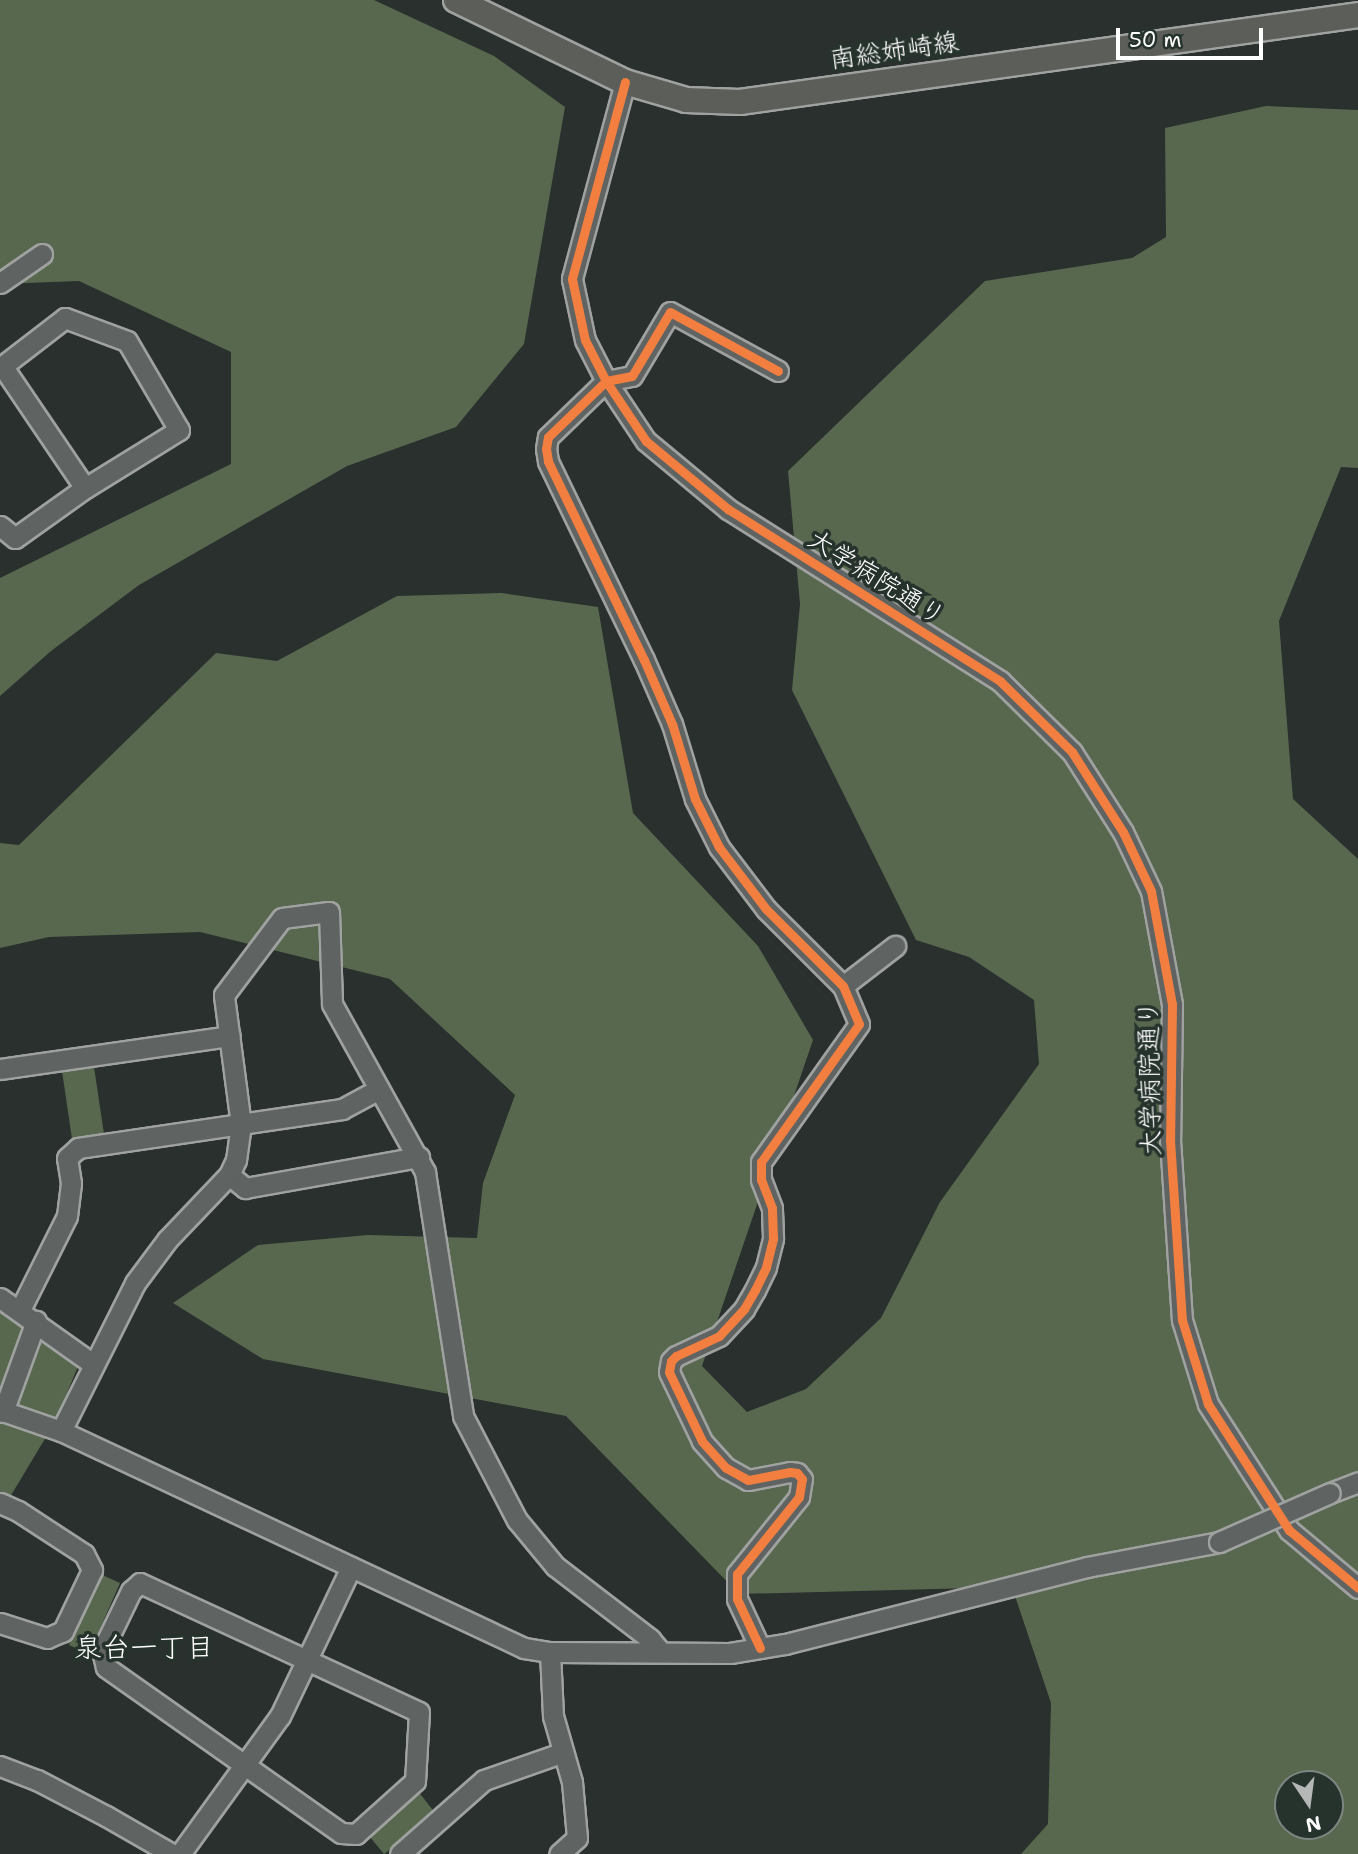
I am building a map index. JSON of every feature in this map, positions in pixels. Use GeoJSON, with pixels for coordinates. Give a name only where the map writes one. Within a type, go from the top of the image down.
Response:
{"type":"FeatureCollection","features":[{"type":"Feature","properties":{"kind":"main road","name":"南総姉崎線"},"geometry":{"type":"LineString","coordinates":[[456,0],[625,82],[685,100],[740,102],[1358,15]]}},
{"type":"Feature","properties":{"kind":"street","name":"大学病院通り"},"geometry":{"type":"LineString","coordinates":[[625,82],[572,279],[585,340],[606,381],[646,442],[728,509],[1000,681],[1072,752],[1123,832],[1150,891],[1172,1004],[1170,1140],[1182,1320],[1209,1404],[1289,1530],[1358,1588]]}},
{"type":"Feature","properties":{"kind":"street"},"geometry":{"type":"LineString","coordinates":[[0,283],[42,254]]}},
{"type":"Feature","properties":{"kind":"street"},"geometry":{"type":"LineString","coordinates":[[760,1648],[737,1598],[737,1574],[799,1497],[802,1479],[797,1473],[790,1472],[748,1480],[726,1468],[702,1441],[669,1372],[671,1361],[676,1356],[719,1336],[744,1309],[766,1267],[773,1218],[759,1172],[761,1162],[859,1024],[843,986],[766,909],[719,847],[695,799],[671,724],[644,660],[548,461],[548,437],[606,381],[632,376],[670,312],[778,371]]}},
{"type":"Feature","properties":{"kind":"street"},"geometry":{"type":"LineString","coordinates":[[0,526],[15,538],[85,488],[179,430],[127,341],[65,318],[1,368],[85,488]]}},
{"type":"Feature","properties":{"kind":"street"},"geometry":{"type":"LineString","coordinates":[[61,1432],[93,1364],[150,1261],[229,1175],[236,1160],[241,1125],[224,995],[282,918],[329,912],[332,1004],[425,1172],[463,1416],[517,1520],[555,1566],[650,1639],[661,1652]]}},
{"type":"Feature","properties":{"kind":"street"},"geometry":{"type":"LineString","coordinates":[[843,986],[895,946]]}},
{"type":"Feature","properties":{"kind":"street"},"geometry":{"type":"LineString","coordinates":[[0,1069],[230,1036]]}},
{"type":"Feature","properties":{"kind":"street"},"geometry":{"type":"LineString","coordinates":[[379,1089],[342,1109],[78,1148],[67,1158],[71,1183],[67,1216],[28,1316],[2,1411],[61,1432],[524,1648],[550,1653],[730,1653],[760,1648],[1087,1567],[1219,1542],[1358,1482]]}},
{"type":"Feature","properties":{"kind":"street"},"geometry":{"type":"LineString","coordinates":[[229,1175],[245,1188],[419,1157]]}},
{"type":"Feature","properties":{"kind":"street"},"geometry":{"type":"LineString","coordinates":[[0,1298],[93,1364]]}},
{"type":"Feature","properties":{"kind":"street"},"geometry":{"type":"LineString","coordinates":[[0,1503],[18,1511],[84,1554],[92,1570],[63,1631],[47,1638],[0,1623]]}},
{"type":"Feature","properties":{"kind":"street"},"geometry":{"type":"LineString","coordinates":[[180,1854],[280,1716],[351,1567]]}},
{"type":"Feature","properties":{"kind":"street"},"geometry":{"type":"LineString","coordinates":[[140,1584],[419,1712],[415,1781],[356,1833],[341,1833],[247,1765],[106,1667],[102,1651],[131,1591],[140,1584]]}},
{"type":"Feature","properties":{"kind":"street"},"geometry":{"type":"LineString","coordinates":[[550,1653],[553,1716],[561,1753],[572,1782],[577,1838],[559,1854]]}},
{"type":"Feature","properties":{"kind":"street"},"geometry":{"type":"LineString","coordinates":[[400,1854],[484,1780],[561,1753]]}},
{"type":"Feature","properties":{"kind":"street"},"geometry":{"type":"LineString","coordinates":[[0,1766],[72,1798],[172,1854]]}},
{"type":"Feature","properties":{"kind":"green space"},"geometry":{"type":"Polygon","coordinates":[[[0,0],[374,0],[494,56],[565,107],[524,344],[456,427],[347,466],[139,585],[51,651],[0,696],[0,578],[231,464],[231,352],[79,281],[0,284],[0,0]]]}},
{"type":"Feature","properties":{"kind":"green space"},"geometry":{"type":"Polygon","coordinates":[[[1266,106],[1358,110],[1358,468],[1341,467],[1279,621],[1293,799],[1358,859],[1358,1854],[1021,1854],[1048,1824],[1051,1703],[1012,1587],[739,1594],[566,1416],[263,1359],[173,1303],[258,1245],[368,1235],[477,1238],[483,1183],[515,1095],[390,979],[200,932],[49,937],[0,948],[0,843],[19,845],[216,653],[277,661],[397,596],[502,593],[598,607],[633,813],[758,946],[813,1040],[702,1366],[747,1412],[806,1389],[881,1318],[940,1202],[1039,1064],[1034,1000],[969,957],[916,940],[792,690],[800,604],[788,471],[985,281],[1132,258],[1166,237],[1165,128],[1266,106]]]}},
{"type":"Feature","properties":{"kind":"green space"},"geometry":{"type":"Polygon","coordinates":[[[94,1067],[104,1134],[72,1139],[62,1071],[94,1067]]]}},
{"type":"Feature","properties":{"kind":"green space"},"geometry":{"type":"Polygon","coordinates":[[[0,1307],[79,1364],[55,1422],[10,1497],[0,1493],[0,1307]]]}},
{"type":"Feature","properties":{"kind":"green space"},"geometry":{"type":"Polygon","coordinates":[[[100,1574],[120,1583],[89,1654],[69,1645],[100,1574]]]}},
{"type":"Feature","properties":{"kind":"green space"},"geometry":{"type":"Polygon","coordinates":[[[417,1790],[436,1814],[384,1854],[365,1831],[417,1790]]]}},
{"type":"Feature","properties":{"kind":"cycle path"},"geometry":{"type":"LineString","coordinates":[[625,82],[572,279],[585,340],[606,381],[646,441],[728,509],[1000,681],[1072,752],[1123,832],[1151,891],[1172,1004],[1170,1140],[1182,1320],[1208,1404],[1289,1530],[1358,1588]]}},
{"type":"Feature","properties":{"kind":"cycle path"},"geometry":{"type":"LineString","coordinates":[[760,1648],[737,1599],[737,1574],[799,1497],[802,1479],[797,1473],[790,1472],[748,1480],[726,1468],[702,1441],[669,1372],[671,1361],[676,1356],[719,1336],[744,1309],[755,1290],[766,1267],[773,1238],[772,1208],[761,1180],[761,1162],[859,1024],[843,986],[766,909],[719,847],[695,799],[672,724],[548,461],[546,449],[548,437],[606,381],[632,376],[670,312],[778,371]]}},
{"type":"Feature","properties":{"kind":"district","name":"泉台一丁目"},"geometry":{"type":"Point","coordinates":[144,1647]}}]}
